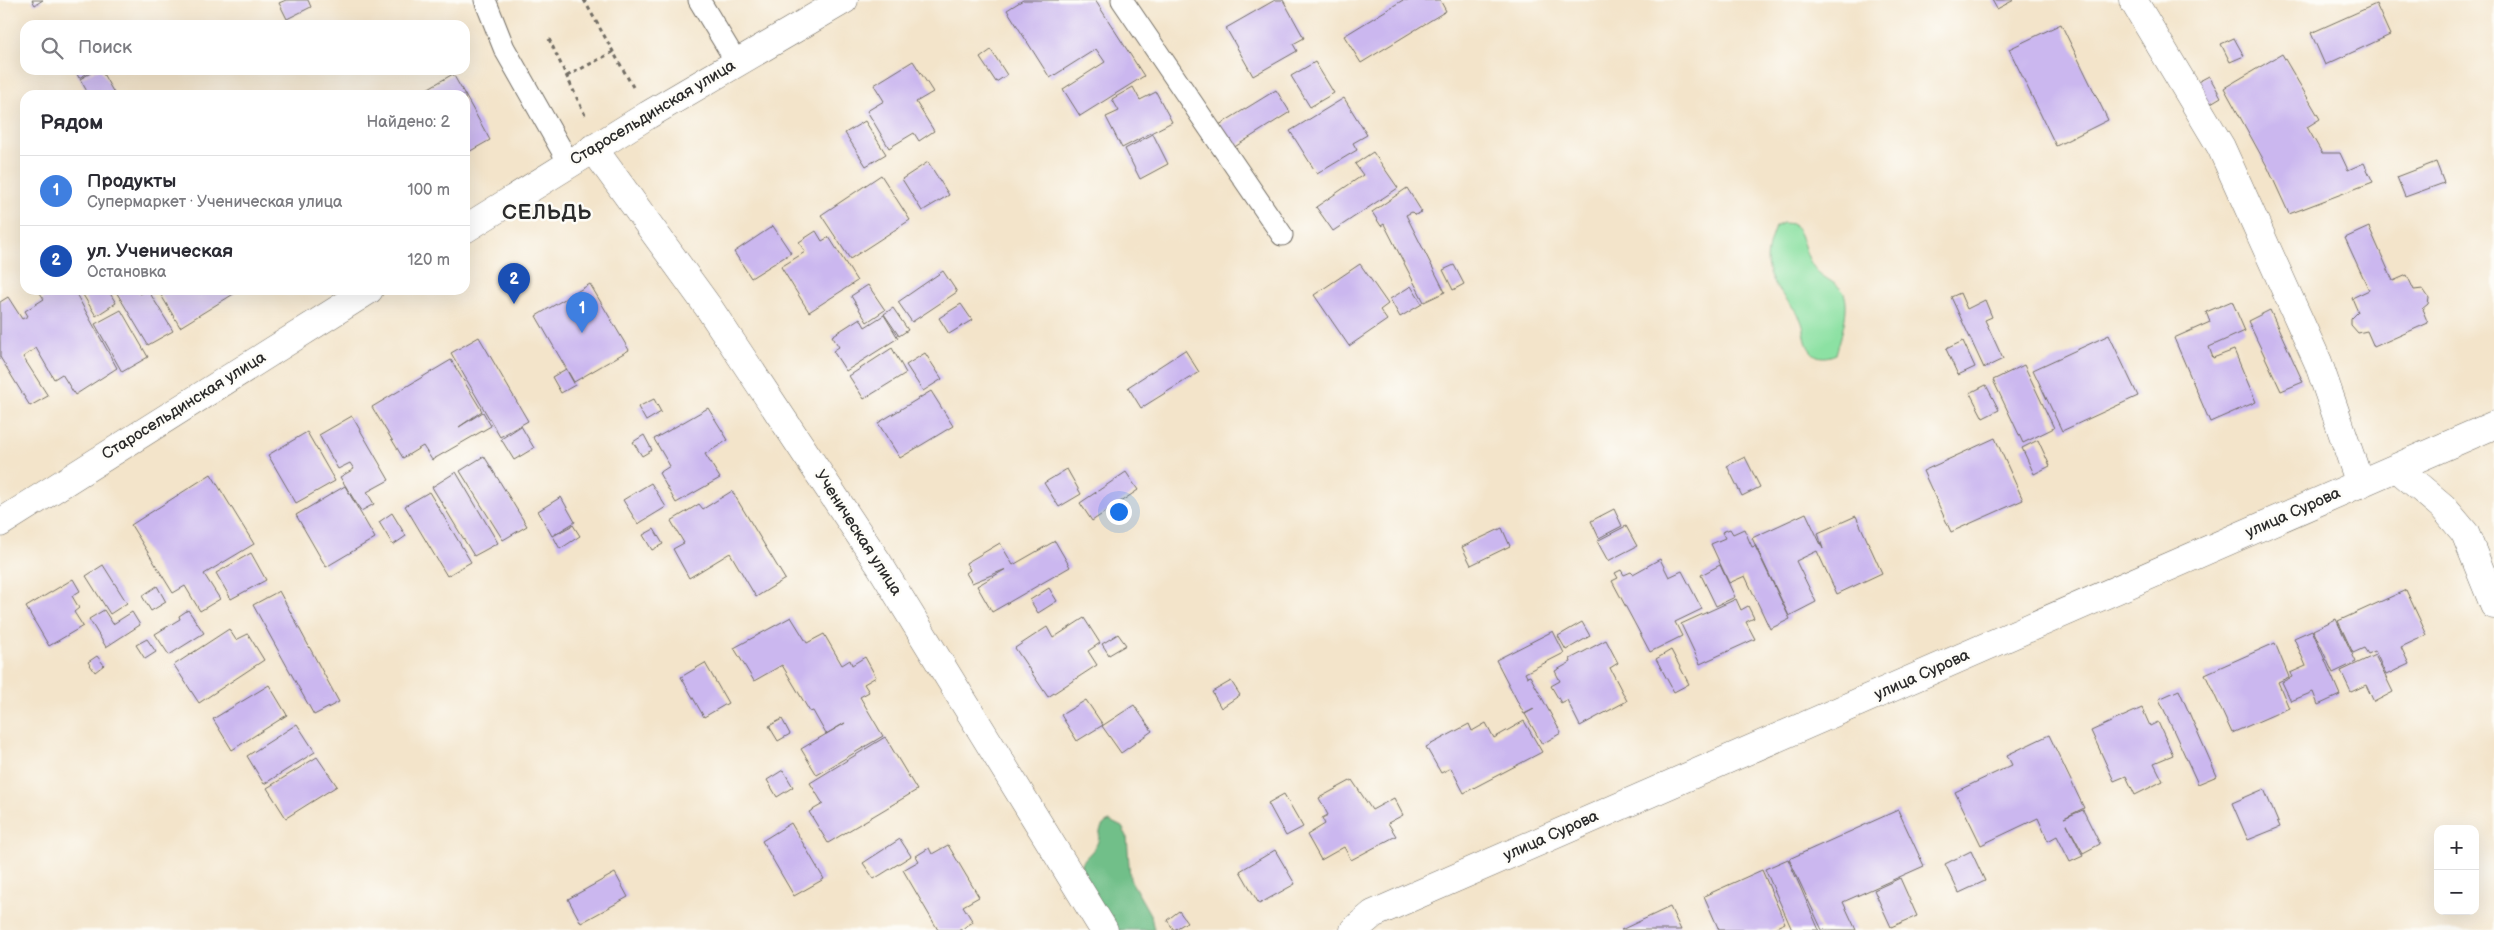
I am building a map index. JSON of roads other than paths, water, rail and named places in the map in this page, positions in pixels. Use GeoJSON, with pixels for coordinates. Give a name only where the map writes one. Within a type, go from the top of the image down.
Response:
{"type":"FeatureCollection","features":[{"type":"Feature","properties":{"kind":"street","name":"Старосельдинская улица"},"geometry":{"type":"LineString","coordinates":[[470,226],[596,146],[844,0]]}},
{"type":"Feature","properties":{"kind":"street"},"geometry":{"type":"LineString","coordinates":[[2133,0],[2220,147],[2318,362],[2360,484]]}},
{"type":"Feature","properties":{"kind":"street","name":"Ученическая улица"},"geometry":{"type":"LineString","coordinates":[[596,146],[709,308],[879,564],[1104,930]]}},
{"type":"Feature","properties":{"kind":"street","name":"Старосельдинская улица"},"geometry":{"type":"LineString","coordinates":[[0,523],[361,295]]}},
{"type":"Feature","properties":{"kind":"street","name":"улица Сурова"},"geometry":{"type":"LineString","coordinates":[[1354,930],[1373,914],[2494,425]]}},
{"type":"Feature","properties":{"kind":"street"},"geometry":{"type":"LineString","coordinates":[[2397,468],[2443,507],[2465,534],[2494,606]]}},
{"type":"Feature","properties":{"kind":"lane"},"geometry":{"type":"LineString","coordinates":[[485,0],[504,48],[569,163]]}},
{"type":"Feature","properties":{"kind":"lane"},"geometry":{"type":"LineString","coordinates":[[699,0],[737,63]]}},
{"type":"Feature","properties":{"kind":"lane"},"geometry":{"type":"LineString","coordinates":[[1122,0],[1282,235]]}},
{"type":"Feature","properties":{"kind":"place","name":"ул. Ученическая"},"geometry":{"type":"Point","coordinates":[514,304]}},
{"type":"Feature","properties":{"kind":"place","name":"Продукты"},"geometry":{"type":"Point","coordinates":[582,333]}},
{"type":"Feature","properties":{"kind":"district","name":"СЕЛЬДЬ"},"geometry":{"type":"Point","coordinates":[547,212]}}]}
